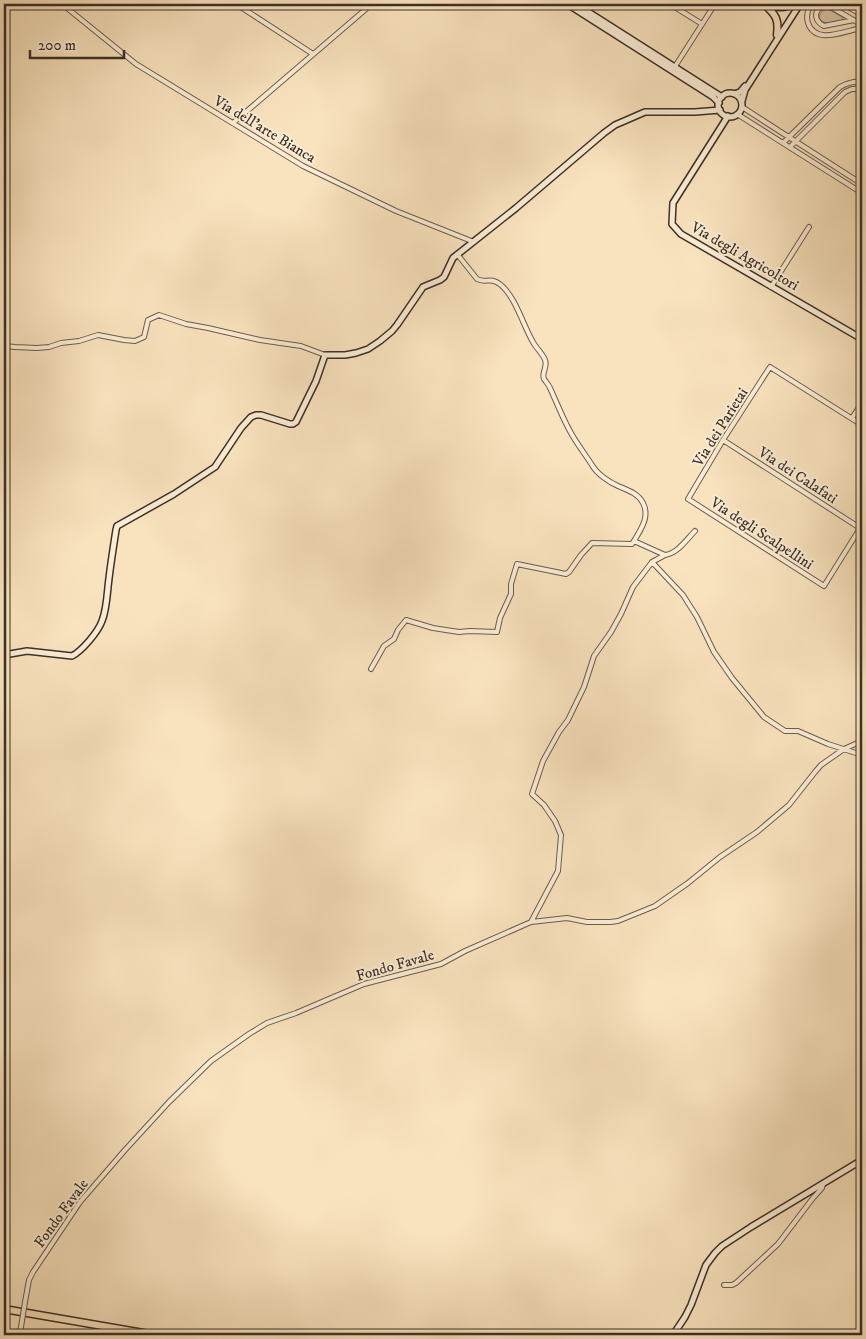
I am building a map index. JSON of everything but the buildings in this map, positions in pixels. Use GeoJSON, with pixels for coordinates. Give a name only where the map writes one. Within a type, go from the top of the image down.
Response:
{"type":"FeatureCollection","features":[{"type":"Feature","properties":{"kind":"highway"},"geometry":{"type":"LineString","coordinates":[[764,4],[778,8],[797,4]]}},
{"type":"Feature","properties":{"kind":"highway"},"geometry":{"type":"LineString","coordinates":[[764,4],[774,13],[778,26],[777,35]]}},
{"type":"Feature","properties":{"kind":"highway"},"geometry":{"type":"LineString","coordinates":[[4,1309],[155,1335]]}},
{"type":"Feature","properties":{"kind":"highway"},"geometry":{"type":"LineString","coordinates":[[4,1313],[131,1335]]}},
{"type":"Feature","properties":{"kind":"street","name":"Via dell'arte Bianca"},"geometry":{"type":"LineString","coordinates":[[62,4],[136,64],[319,174],[396,211],[474,242]]}},
{"type":"Feature","properties":{"kind":"street"},"geometry":{"type":"LineString","coordinates":[[236,4],[313,54]]}},
{"type":"Feature","properties":{"kind":"street"},"geometry":{"type":"LineString","coordinates":[[363,4],[369,5]]}},
{"type":"Feature","properties":{"kind":"street"},"geometry":{"type":"LineString","coordinates":[[567,4],[722,97]]}},
{"type":"Feature","properties":{"kind":"street"},"geometry":{"type":"LineString","coordinates":[[576,4],[674,68],[713,96],[719,102],[722,113],[732,117],[738,114],[744,90],[797,4]]}},
{"type":"Feature","properties":{"kind":"street"},"geometry":{"type":"LineString","coordinates":[[670,4],[702,24]]}},
{"type":"Feature","properties":{"kind":"street"},"geometry":{"type":"LineString","coordinates":[[674,68],[715,4]]}},
{"type":"Feature","properties":{"kind":"street"},"geometry":{"type":"LineString","coordinates":[[719,102],[722,97],[728,94],[744,90],[797,4]]}},
{"type":"Feature","properties":{"kind":"street"},"geometry":{"type":"LineString","coordinates":[[812,4],[808,10],[808,22],[817,33],[829,36],[856,29],[861,25],[862,16],[843,4]]}},
{"type":"Feature","properties":{"kind":"street"},"geometry":{"type":"LineString","coordinates":[[232,123],[369,5]]}},
{"type":"Feature","properties":{"kind":"street"},"geometry":{"type":"LineString","coordinates":[[854,20],[824,26],[818,23],[816,14],[819,8],[828,6],[854,20],[861,25]]}},
{"type":"Feature","properties":{"kind":"street"},"geometry":{"type":"LineString","coordinates":[[783,143],[840,87],[846,84],[862,82]]}},
{"type":"Feature","properties":{"kind":"street"},"geometry":{"type":"LineString","coordinates":[[790,148],[845,92],[852,89],[862,89]]}},
{"type":"Feature","properties":{"kind":"street"},"geometry":{"type":"LineString","coordinates":[[734,94],[740,97],[742,104],[862,184]]}},
{"type":"Feature","properties":{"kind":"street"},"geometry":{"type":"LineString","coordinates":[[4,346],[15,348],[49,347],[98,335],[135,341],[144,337],[148,320],[159,315],[186,324],[260,340],[301,346],[325,355],[356,353],[375,345],[392,331],[424,287],[444,277],[453,258],[540,188],[604,133],[616,125],[645,112],[720,110]]}},
{"type":"Feature","properties":{"kind":"street"},"geometry":{"type":"LineString","coordinates":[[738,114],[862,194]]}},
{"type":"Feature","properties":{"kind":"street","name":"Via degli Agricoltori"},"geometry":{"type":"LineString","coordinates":[[728,116],[673,203],[672,224],[681,234],[862,339]]}},
{"type":"Feature","properties":{"kind":"street"},"geometry":{"type":"LineString","coordinates":[[772,286],[809,227]]}},
{"type":"Feature","properties":{"kind":"street"},"geometry":{"type":"LineString","coordinates":[[371,669],[384,646],[394,639],[406,620],[433,628],[459,632],[497,632],[500,618],[511,594],[517,564],[566,574],[592,543],[632,544],[645,522],[646,515],[643,503],[639,497],[611,482],[593,468],[571,434],[550,386],[544,378],[545,359],[533,342],[512,301],[497,282],[490,279],[480,281],[477,279],[458,254]]}},
{"type":"Feature","properties":{"kind":"street"},"geometry":{"type":"LineString","coordinates":[[4,655],[27,651],[72,656],[77,653],[103,620],[118,526],[215,467],[251,417],[261,415],[290,424],[296,422],[316,381],[325,355]]}},
{"type":"Feature","properties":{"kind":"street","name":"Via dei Parietai"},"geometry":{"type":"LineString","coordinates":[[688,499],[770,367],[852,418]]}},
{"type":"Feature","properties":{"kind":"street"},"geometry":{"type":"LineString","coordinates":[[862,403],[852,418],[862,425]]}},
{"type":"Feature","properties":{"kind":"street","name":"Via dei Calafati"},"geometry":{"type":"LineString","coordinates":[[723,440],[861,526]]}},
{"type":"Feature","properties":{"kind":"street","name":"Via degli Scalpellini"},"geometry":{"type":"LineString","coordinates":[[688,499],[824,586],[861,526]]}},
{"type":"Feature","properties":{"kind":"street"},"geometry":{"type":"LineString","coordinates":[[531,922],[558,871],[560,851],[561,835],[555,821],[544,805],[532,794],[543,761],[568,720],[584,687],[594,656],[621,614],[633,587],[652,562],[677,551],[695,531]]}},
{"type":"Feature","properties":{"kind":"street"},"geometry":{"type":"LineString","coordinates":[[634,542],[666,555]]}},
{"type":"Feature","properties":{"kind":"street"},"geometry":{"type":"LineString","coordinates":[[652,562],[683,595],[697,617],[714,652],[732,678],[764,717],[786,730],[798,731],[862,755]]}},
{"type":"Feature","properties":{"kind":"street","name":"Fondo Favale"},"geometry":{"type":"LineString","coordinates":[[19,1335],[33,1272],[80,1202],[169,1102],[211,1061],[249,1034],[266,1023],[296,1013],[364,984],[441,964],[465,951],[531,922],[567,918],[587,922],[618,921],[656,906],[688,884],[720,857],[757,832],[789,805],[821,765],[844,749],[862,741]]}},
{"type":"Feature","properties":{"kind":"street"},"geometry":{"type":"LineString","coordinates":[[673,1335],[688,1311],[704,1269],[714,1253],[751,1227],[862,1160]]}},
{"type":"Feature","properties":{"kind":"street"},"geometry":{"type":"LineString","coordinates":[[724,1285],[736,1283],[778,1244],[822,1188],[823,1184]]}},
{"type":"Feature","properties":{"kind":"shaded area"},"geometry":{"type":"Polygon","coordinates":[[[826,9],[844,18],[844,20],[827,23],[821,21],[820,14],[826,9]]]}}]}
